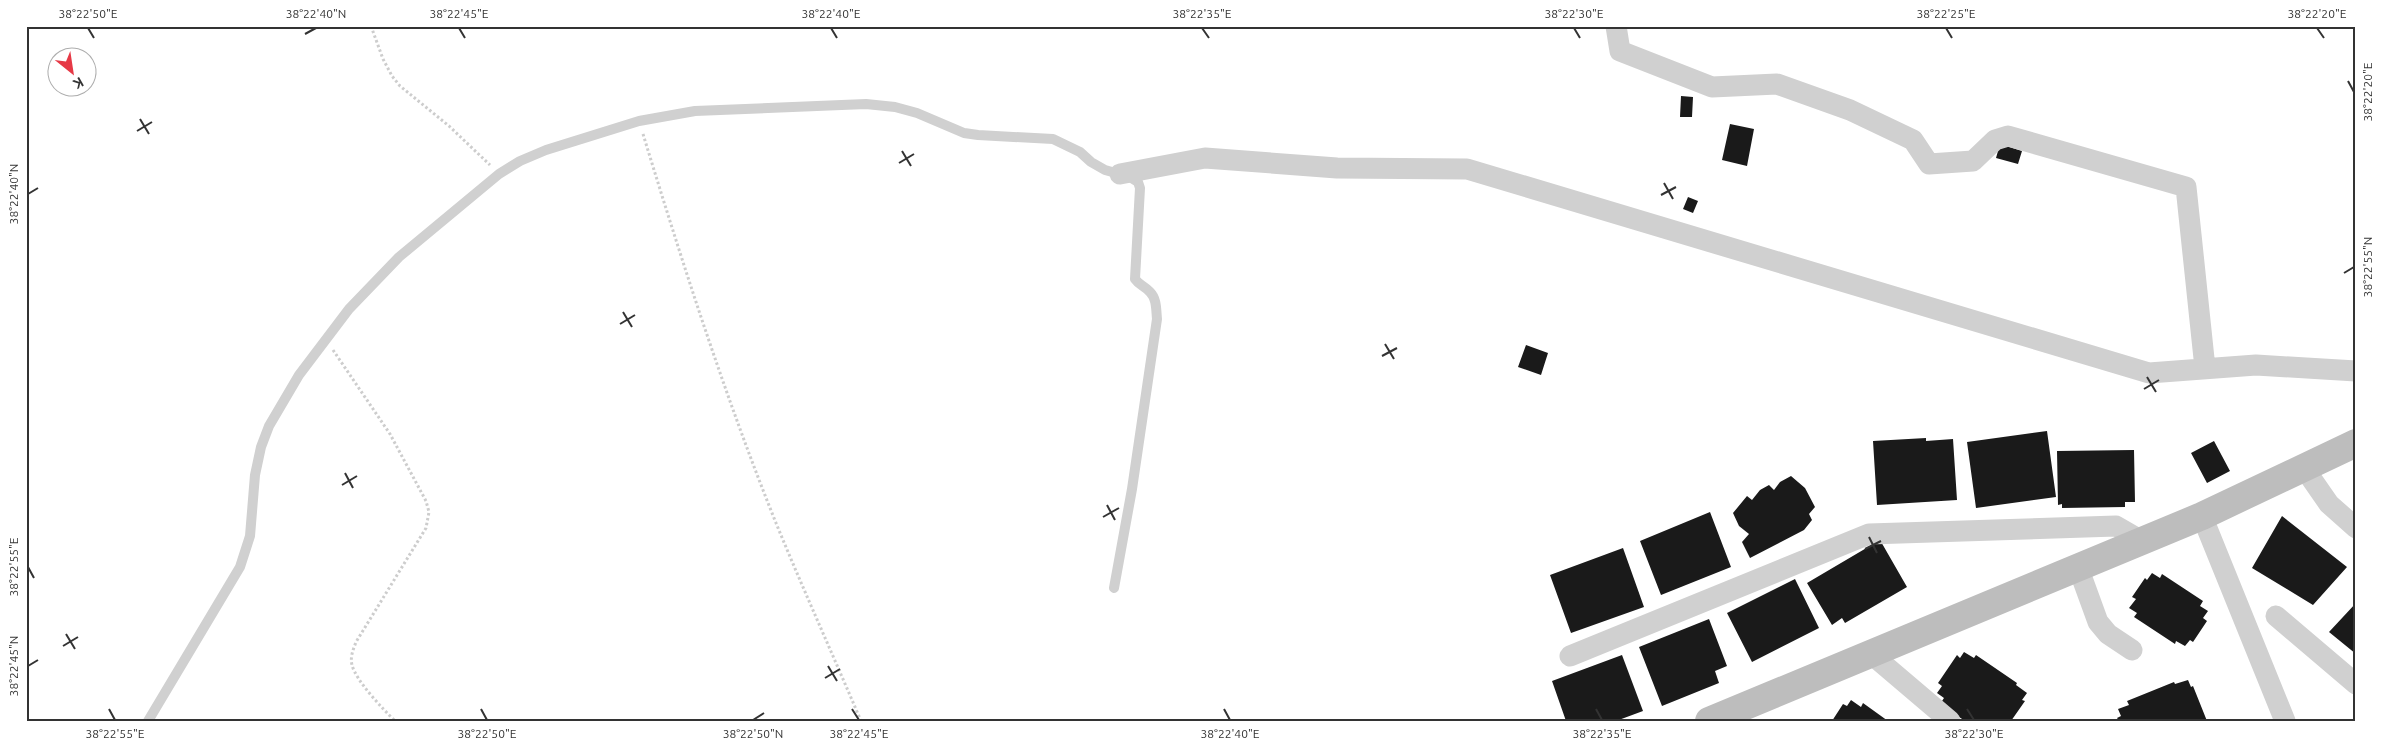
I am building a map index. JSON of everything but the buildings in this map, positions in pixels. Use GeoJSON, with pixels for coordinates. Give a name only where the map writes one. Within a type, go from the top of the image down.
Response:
{"type":"FeatureCollection","features":[{"type":"Feature","properties":{"kind":"street"},"geometry":{"type":"LineString","coordinates":[[1616,26],[1620,51],[1712,87],[1777,84],[1850,110],[1913,140],[1928,164],[1973,161],[1995,140],[2008,136],[2186,187],[2204,368]]}},
{"type":"Feature","properties":{"kind":"street"},"geometry":{"type":"LineString","coordinates":[[1120,174],[1205,158],[1336,168],[1467,169],[2149,373],[2256,365],[2356,371]]}},
{"type":"Feature","properties":{"kind":"street"},"geometry":{"type":"LineString","coordinates":[[1710,721],[2202,516],[2356,443]]}},
{"type":"Feature","properties":{"kind":"street"},"geometry":{"type":"LineString","coordinates":[[2304,468],[2330,504],[2356,528]]}},
{"type":"Feature","properties":{"kind":"street"},"geometry":{"type":"LineString","coordinates":[[2202,516],[2285,721]]}},
{"type":"Feature","properties":{"kind":"street"},"geometry":{"type":"LineString","coordinates":[[1570,656],[1869,534],[2116,526],[2142,541]]}},
{"type":"Feature","properties":{"kind":"street"},"geometry":{"type":"LineString","coordinates":[[2078,567],[2098,622],[2108,634],[2132,650]]}},
{"type":"Feature","properties":{"kind":"street"},"geometry":{"type":"LineString","coordinates":[[2276,616],[2356,684]]}},
{"type":"Feature","properties":{"kind":"street"},"geometry":{"type":"LineString","coordinates":[[1870,653],[1950,721]]}},
{"type":"Feature","properties":{"kind":"lane"},"geometry":{"type":"LineString","coordinates":[[148,721],[240,567],[250,536],[254,476],[261,447],[280,405],[349,309],[399,257],[499,174],[546,150],[639,121],[694,111],[866,104],[895,107],[971,134],[1054,139],[1080,152],[1091,162],[1105,170],[1138,182],[1140,188],[1134,279],[1140,286],[1150,292],[1156,301],[1157,319],[1128,517],[1114,588]]}},
{"type":"Feature","properties":{"kind":"path"},"geometry":{"type":"LineString","coordinates":[[371,26],[383,59],[400,86],[449,126],[499,174]]}},
{"type":"Feature","properties":{"kind":"path"},"geometry":{"type":"LineString","coordinates":[[639,121],[677,246],[732,405],[776,522],[861,721]]}},
{"type":"Feature","properties":{"kind":"path"},"geometry":{"type":"LineString","coordinates":[[325,340],[342,360],[366,402],[390,434],[426,501],[429,512],[426,528],[356,642],[351,656],[352,666],[363,684],[395,721]]}}]}
